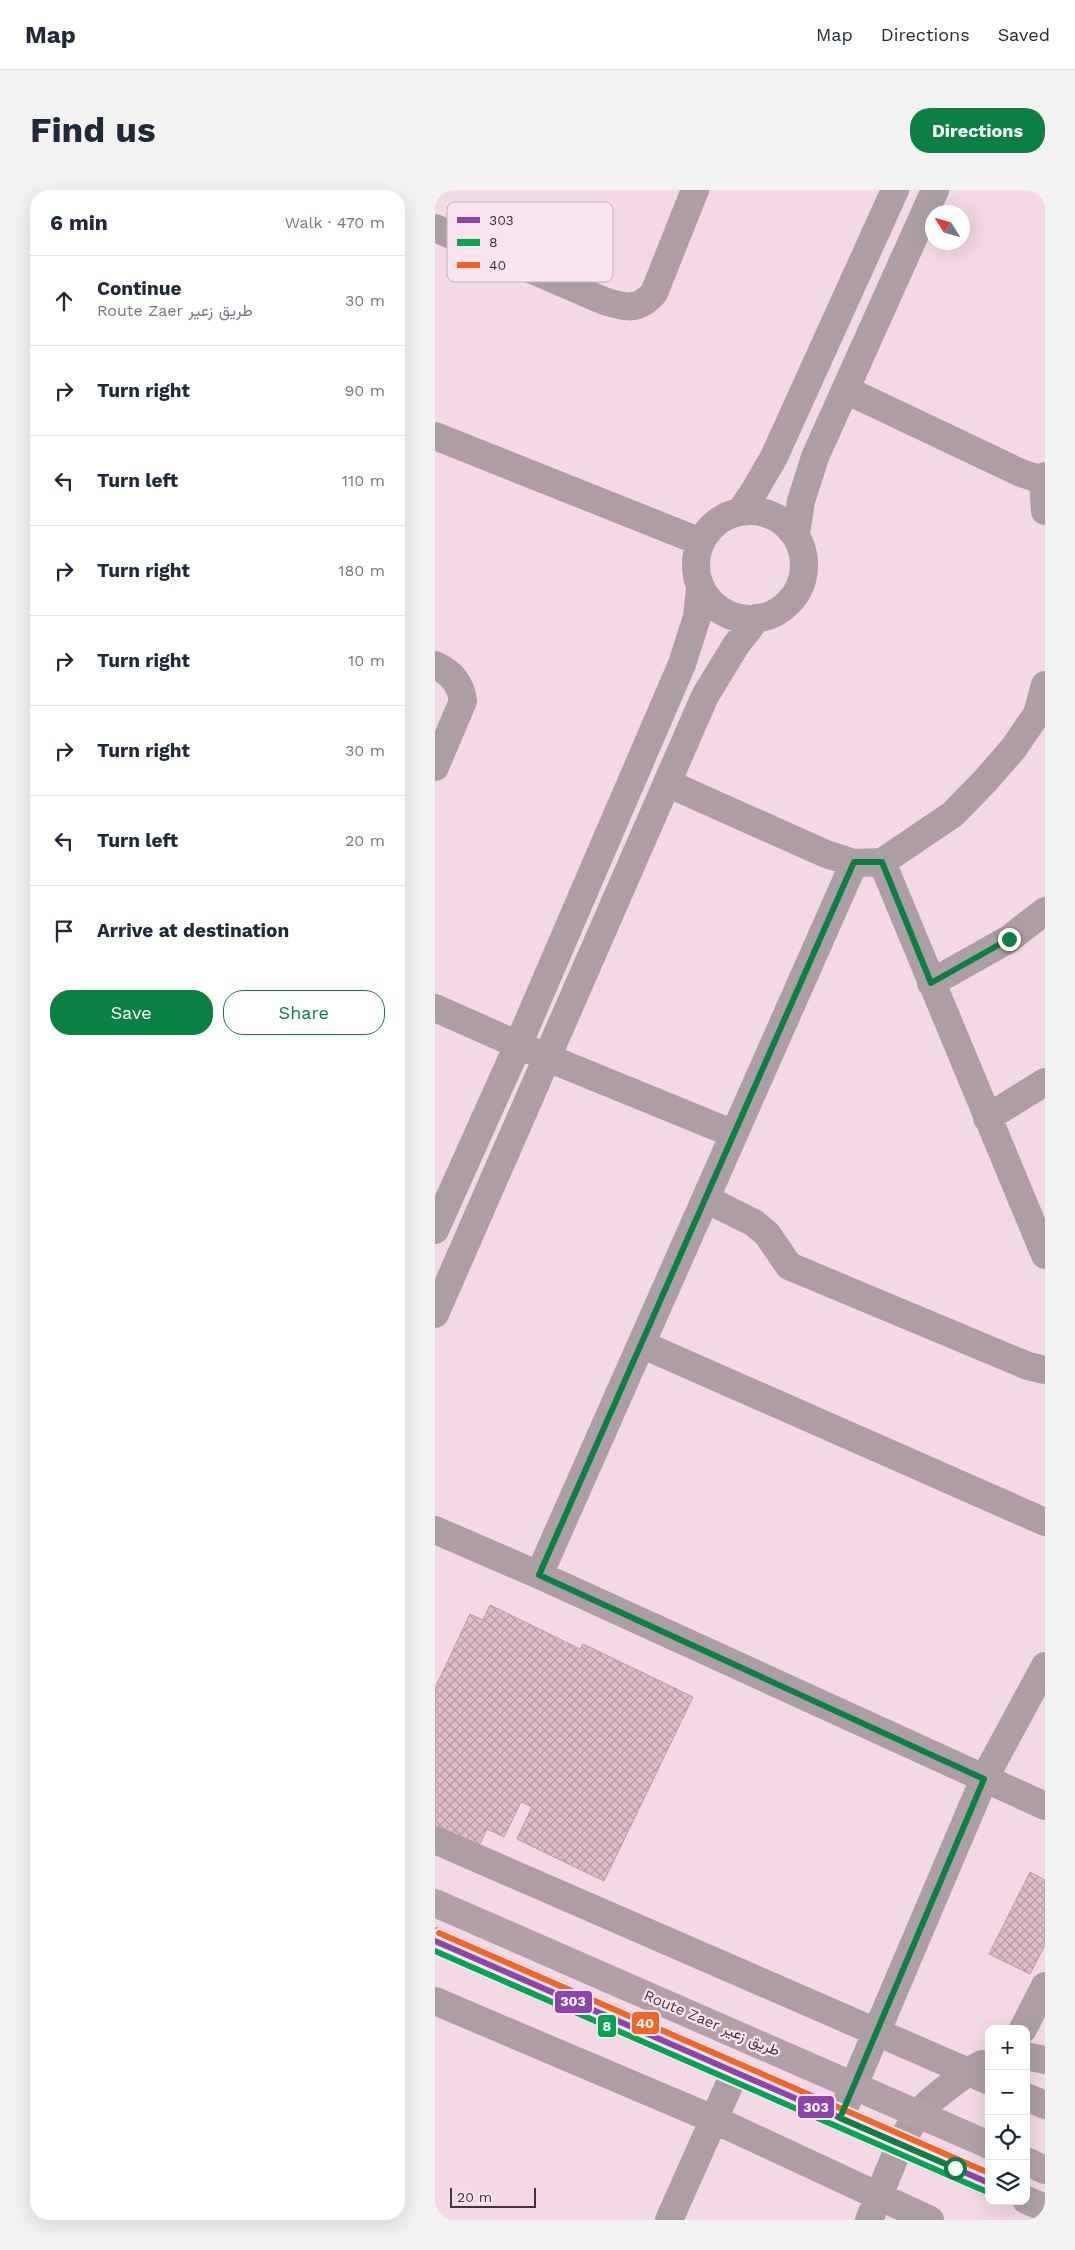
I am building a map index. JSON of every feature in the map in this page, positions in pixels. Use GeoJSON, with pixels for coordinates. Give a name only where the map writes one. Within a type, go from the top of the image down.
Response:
{"type":"FeatureCollection","features":[{"type":"Feature","properties":{"kind":"main road","name":"Route Zaer طريق زعير"},"geometry":{"type":"LineString","coordinates":[[435,1903],[855,2084],[985,2142]]}},
{"type":"Feature","properties":{"kind":"main road"},"geometry":{"type":"LineString","coordinates":[[435,1941],[985,2181]]}},
{"type":"Feature","properties":{"kind":"main road"},"geometry":{"type":"LineString","coordinates":[[1030,2163],[1045,2170]]}},
{"type":"Feature","properties":{"kind":"main road"},"geometry":{"type":"LineString","coordinates":[[1030,2202],[1045,2208]]}},
{"type":"Feature","properties":{"kind":"street"},"geometry":{"type":"LineString","coordinates":[[560,282],[604,301],[634,307],[644,304],[654,293],[695,190]]}},
{"type":"Feature","properties":{"kind":"street"},"geometry":{"type":"LineString","coordinates":[[740,512],[774,457],[895,190]]}},
{"type":"Feature","properties":{"kind":"street"},"geometry":{"type":"LineString","coordinates":[[796,534],[807,478],[815,457],[935,190]]}},
{"type":"Feature","properties":{"kind":"street"},"geometry":{"type":"LineString","coordinates":[[435,228],[447,233]]}},
{"type":"Feature","properties":{"kind":"street"},"geometry":{"type":"LineString","coordinates":[[846,390],[1021,473],[1044,479],[1045,511]]}},
{"type":"Feature","properties":{"kind":"street"},"geometry":{"type":"LineString","coordinates":[[435,436],[701,542]]}},
{"type":"Feature","properties":{"kind":"street"},"geometry":{"type":"LineString","coordinates":[[435,1230],[518,1045],[682,664],[697,617],[700,589],[697,557],[701,542],[711,528],[726,517],[740,512],[766,512],[786,524],[796,534],[803,556],[803,573],[798,589],[788,603],[774,613],[757,618],[743,617],[724,612],[708,600],[700,589]]}},
{"type":"Feature","properties":{"kind":"street"},"geometry":{"type":"LineString","coordinates":[[435,1314],[705,696],[736,644],[757,618]]}},
{"type":"Feature","properties":{"kind":"street"},"geometry":{"type":"LineString","coordinates":[[435,665],[454,679],[462,689],[463,701],[435,767]]}},
{"type":"Feature","properties":{"kind":"street"},"geometry":{"type":"LineString","coordinates":[[667,783],[826,854],[854,862],[882,862],[953,814],[1013,749],[1041,716],[1045,685]]}},
{"type":"Feature","properties":{"kind":"street"},"geometry":{"type":"LineString","coordinates":[[539,1575],[854,862]]}},
{"type":"Feature","properties":{"kind":"street"},"geometry":{"type":"LineString","coordinates":[[882,862],[987,1118],[1044,1250]]}},
{"type":"Feature","properties":{"kind":"street"},"geometry":{"type":"LineString","coordinates":[[931,983],[1009,939],[1045,911]]}},
{"type":"Feature","properties":{"kind":"street"},"geometry":{"type":"LineString","coordinates":[[435,1008],[548,1058],[734,1134]]}},
{"type":"Feature","properties":{"kind":"street"},"geometry":{"type":"LineString","coordinates":[[987,1118],[1045,1082]]}},
{"type":"Feature","properties":{"kind":"street"},"geometry":{"type":"LineString","coordinates":[[706,1199],[754,1223],[767,1234],[789,1266],[796,1270],[1028,1366],[1045,1370]]}},
{"type":"Feature","properties":{"kind":"street"},"geometry":{"type":"LineString","coordinates":[[641,1344],[1045,1522]]}},
{"type":"Feature","properties":{"kind":"street"},"geometry":{"type":"LineString","coordinates":[[435,1530],[539,1575],[1045,1806]]}},
{"type":"Feature","properties":{"kind":"street"},"geometry":{"type":"LineString","coordinates":[[840,2118],[984,1779],[1045,1666]]}},
{"type":"Feature","properties":{"kind":"street"},"geometry":{"type":"LineString","coordinates":[[435,1840],[877,2032],[981,2071]]}},
{"type":"Feature","properties":{"kind":"street"},"geometry":{"type":"LineString","coordinates":[[1025,2025],[1045,1986]]}},
{"type":"Feature","properties":{"kind":"street"},"geometry":{"type":"LineString","coordinates":[[435,2001],[713,2119],[874,2208],[930,2220]]}},
{"type":"Feature","properties":{"kind":"street"},"geometry":{"type":"LineString","coordinates":[[1030,2057],[1045,2060]]}},
{"type":"Feature","properties":{"kind":"street"},"geometry":{"type":"LineString","coordinates":[[874,2208],[901,2145],[919,2114],[981,2071]]}},
{"type":"Feature","properties":{"kind":"street"},"geometry":{"type":"LineString","coordinates":[[669,2220],[735,2072]]}},
{"type":"Feature","properties":{"kind":"street"},"geometry":{"type":"LineString","coordinates":[[1030,2098],[1045,2104]]}},
{"type":"Feature","properties":{"kind":"building"},"geometry":{"type":"Polygon","coordinates":[[[490,1605],[580,1649],[583,1644],[693,1697],[604,1881],[517,1839],[532,1807],[521,1802],[504,1837],[487,1829],[477,1850],[435,1830],[435,1688],[470,1614],[483,1620],[490,1605]]]}},
{"type":"Feature","properties":{"kind":"building"},"geometry":{"type":"Polygon","coordinates":[[[1030,1872],[1045,1880],[1045,1945],[1030,1974],[989,1954],[1030,1872]]]}},
{"type":"Feature","properties":{"kind":"transit line","name":"40"},"geometry":{"type":"LineString","coordinates":[[439,1933],[985,2171]]}},
{"type":"Feature","properties":{"kind":"transit line","name":"303"},"geometry":{"type":"LineString","coordinates":[[435,1941],[985,2181]]}},
{"type":"Feature","properties":{"kind":"transit line","name":"8"},"geometry":{"type":"LineString","coordinates":[[435,1951],[985,2191]]}},
{"type":"Feature","properties":{"kind":"route"},"geometry":{"type":"LineString","coordinates":[[955,2168],[840,2118],[984,1779],[539,1575],[854,862],[882,862],[931,983],[975,960],[1009,939]]}}]}
